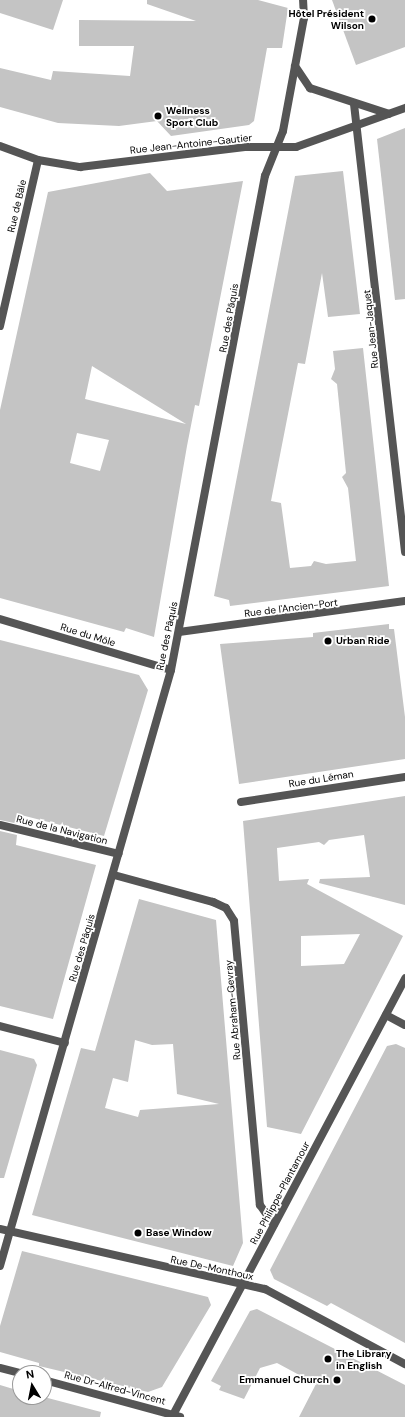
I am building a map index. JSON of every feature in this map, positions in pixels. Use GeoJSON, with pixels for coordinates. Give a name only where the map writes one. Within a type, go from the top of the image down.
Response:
{"type":"FeatureCollection","features":[{"type":"Feature","properties":{"kind":"street","name":"Rue des Pâquis"},"geometry":{"type":"LineString","coordinates":[[0,1266],[114,875],[171,670],[265,176],[283,132],[295,66],[303,0]]}},
{"type":"Feature","properties":{"kind":"street"},"geometry":{"type":"LineString","coordinates":[[295,66],[310,88],[354,104],[389,114]]}},
{"type":"Feature","properties":{"kind":"street","name":"Rue Jean-Jaquet"},"geometry":{"type":"LineString","coordinates":[[354,104],[405,552]]}},
{"type":"Feature","properties":{"kind":"street","name":"Rue Jean-Antoine-Gautier"},"geometry":{"type":"LineString","coordinates":[[0,146],[38,160],[80,167],[245,147],[276,148],[313,143],[405,108]]}},
{"type":"Feature","properties":{"kind":"street","name":"Rue de Bâle"},"geometry":{"type":"LineString","coordinates":[[0,326],[38,160]]}},
{"type":"Feature","properties":{"kind":"street","name":"Rue de l'Ancien-Port"},"geometry":{"type":"LineString","coordinates":[[179,632],[405,601]]}},
{"type":"Feature","properties":{"kind":"street","name":"Rue du Môle"},"geometry":{"type":"LineString","coordinates":[[0,619],[171,670]]}},
{"type":"Feature","properties":{"kind":"street","name":"Rue du Léman"},"geometry":{"type":"LineString","coordinates":[[241,802],[405,777]]}},
{"type":"Feature","properties":{"kind":"street","name":"Rue de la Navigation"},"geometry":{"type":"LineString","coordinates":[[0,825],[119,854]]}},
{"type":"Feature","properties":{"kind":"street","name":"Rue Abraham-Gevray"},"geometry":{"type":"LineString","coordinates":[[114,875],[213,902],[226,908],[234,921],[260,1205],[274,1225]]}},
{"type":"Feature","properties":{"kind":"street","name":"Rue Philippe-Plantamour"},"geometry":{"type":"LineString","coordinates":[[175,1416],[405,978]]}},
{"type":"Feature","properties":{"kind":"street"},"geometry":{"type":"LineString","coordinates":[[386,1015],[405,1025]]}},
{"type":"Feature","properties":{"kind":"street"},"geometry":{"type":"LineString","coordinates":[[0,1026],[65,1043]]}},
{"type":"Feature","properties":{"kind":"street","name":"Rue De-Monthoux"},"geometry":{"type":"LineString","coordinates":[[0,1229],[265,1290],[405,1364]]}},
{"type":"Feature","properties":{"kind":"street"},"geometry":{"type":"LineString","coordinates":[[0,1368],[12,1371]]}},
{"type":"Feature","properties":{"kind":"street","name":"Rue Dr-Alfred-Vincent"},"geometry":{"type":"LineString","coordinates":[[52,1382],[175,1416]]}},
{"type":"Feature","properties":{"kind":"building"},"geometry":{"type":"Polygon","coordinates":[[[0,0],[63,0],[53,30],[0,13],[0,0]]]}},
{"type":"Feature","properties":{"kind":"building"},"geometry":{"type":"Polygon","coordinates":[[[147,0],[258,0],[288,8],[282,48],[267,48],[254,121],[249,125],[171,136],[157,121],[119,126],[58,123],[0,107],[0,68],[51,80],[53,71],[130,76],[134,46],[79,46],[79,20],[196,21],[147,4],[147,0]]]}},
{"type":"Feature","properties":{"kind":"building","name":"Hôtel Président Wilson"},"geometry":{"type":"Polygon","coordinates":[[[332,0],[405,0],[405,47],[356,65],[332,0]]]}},
{"type":"Feature","properties":{"kind":"building"},"geometry":{"type":"Polygon","coordinates":[[[405,128],[405,299],[395,300],[377,139],[405,128]]]}},
{"type":"Feature","properties":{"kind":"building"},"geometry":{"type":"Polygon","coordinates":[[[343,171],[360,314],[328,317],[322,273],[305,364],[298,363],[271,501],[281,503],[290,568],[311,566],[314,561],[326,564],[356,561],[348,488],[342,477],[346,473],[337,384],[331,379],[335,369],[333,351],[363,348],[389,586],[230,606],[229,600],[214,596],[295,176],[343,171]]]}},
{"type":"Feature","properties":{"kind":"building"},"geometry":{"type":"Polygon","coordinates":[[[150,173],[167,191],[243,181],[199,406],[195,405],[154,637],[126,628],[124,632],[0,598],[0,410],[48,192],[150,173]],[[92,366],[85,399],[186,424],[92,366]],[[77,433],[70,463],[100,471],[109,440],[77,433]]]}},
{"type":"Feature","properties":{"kind":"building"},"geometry":{"type":"Polygon","coordinates":[[[389,624],[389,629],[394,629],[405,717],[405,759],[239,784],[220,644],[313,637],[313,633],[389,624]]]}},
{"type":"Feature","properties":{"kind":"building"},"geometry":{"type":"Polygon","coordinates":[[[0,640],[139,675],[148,690],[104,836],[21,815],[19,824],[0,820],[0,640]]]}},
{"type":"Feature","properties":{"kind":"building"},"geometry":{"type":"Polygon","coordinates":[[[405,796],[405,905],[319,883],[320,879],[370,877],[364,835],[329,840],[324,845],[319,842],[277,848],[279,881],[309,879],[307,884],[403,936],[301,1134],[267,1127],[243,821],[405,796]],[[360,934],[301,936],[301,966],[344,964],[360,934]]]}},
{"type":"Feature","properties":{"kind":"building"},"geometry":{"type":"Polygon","coordinates":[[[0,831],[17,835],[16,845],[96,865],[53,1019],[0,1006],[0,831]]]}},
{"type":"Feature","properties":{"kind":"building"},"geometry":{"type":"Polygon","coordinates":[[[139,899],[216,920],[243,1243],[233,1266],[32,1215],[81,1048],[95,1051],[139,899]],[[135,1040],[128,1082],[113,1078],[105,1108],[138,1117],[140,1110],[219,1104],[177,1094],[173,1044],[152,1045],[135,1040]]]}},
{"type":"Feature","properties":{"kind":"building"},"geometry":{"type":"Polygon","coordinates":[[[396,1044],[405,1048],[405,1343],[331,1303],[327,1306],[274,1279],[270,1270],[387,1046],[396,1044]]]}},
{"type":"Feature","properties":{"kind":"building"},"geometry":{"type":"Polygon","coordinates":[[[0,1050],[34,1059],[37,1065],[4,1178],[0,1178],[0,1050]]]}},
{"type":"Feature","properties":{"kind":"building"},"geometry":{"type":"Polygon","coordinates":[[[22,1251],[208,1297],[211,1305],[162,1387],[148,1392],[52,1369],[52,1365],[39,1365],[39,1363],[0,1352],[0,1326],[22,1251]]]}},
{"type":"Feature","properties":{"kind":"building"},"geometry":{"type":"Polygon","coordinates":[[[257,1309],[405,1385],[405,1417],[299,1417],[316,1384],[277,1363],[260,1368],[244,1399],[219,1390],[221,1386],[211,1381],[250,1311],[257,1309]]]}},
{"type":"Feature","properties":{"kind":"building"},"geometry":{"type":"Polygon","coordinates":[[[0,1385],[12,1389],[12,1405],[52,1405],[52,1399],[101,1412],[100,1417],[0,1417],[0,1385]]]}},
{"type":"Feature","properties":{"kind":"place","name":"Hôtel Président Wilson"},"geometry":{"type":"Point","coordinates":[372,19]}},
{"type":"Feature","properties":{"kind":"place","name":"Wellness Sport Club"},"geometry":{"type":"Point","coordinates":[158,116]}},
{"type":"Feature","properties":{"kind":"place","name":"Urban Ride"},"geometry":{"type":"Point","coordinates":[328,641]}},
{"type":"Feature","properties":{"kind":"place","name":"Base Window"},"geometry":{"type":"Point","coordinates":[138,1233]}},
{"type":"Feature","properties":{"kind":"place","name":"The Library in English"},"geometry":{"type":"Point","coordinates":[328,1359]}},
{"type":"Feature","properties":{"kind":"place","name":"Emmanuel Church"},"geometry":{"type":"Point","coordinates":[337,1380]}}]}
